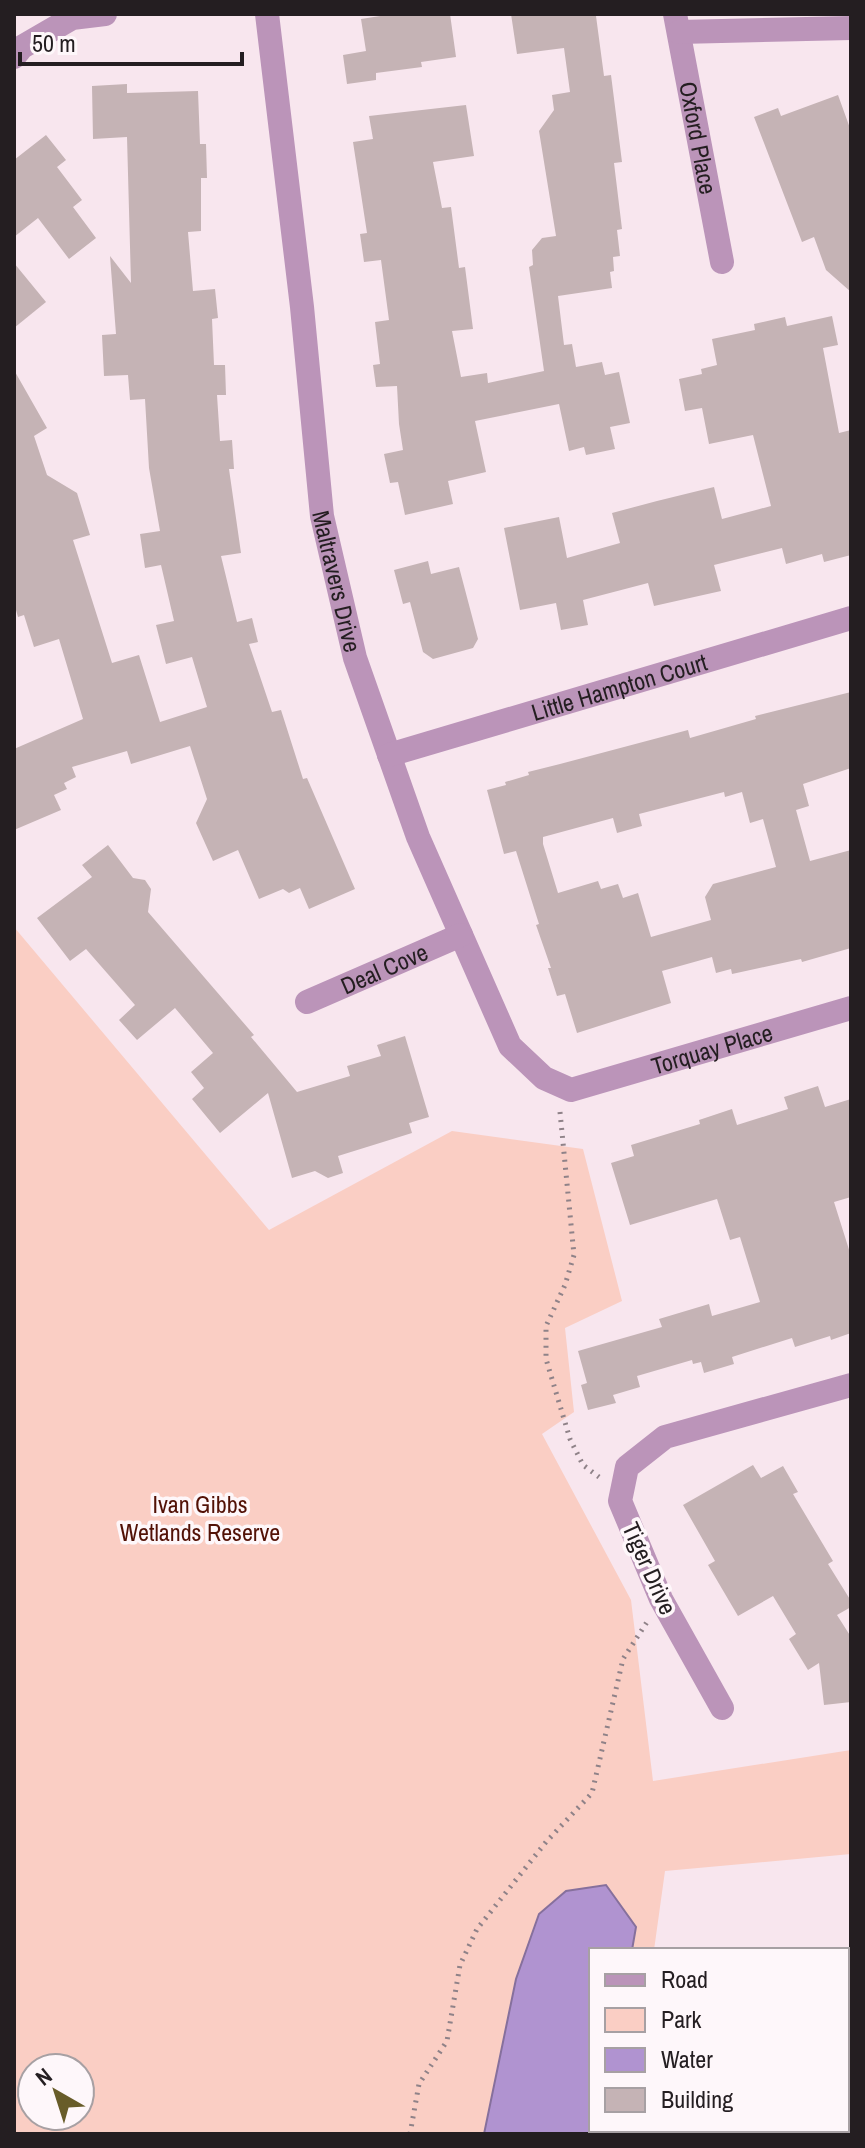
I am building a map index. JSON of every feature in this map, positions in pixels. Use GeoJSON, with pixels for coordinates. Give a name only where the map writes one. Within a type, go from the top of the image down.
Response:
{"type":"FeatureCollection","features":[{"type":"Feature","properties":{"kind":"street"},"geometry":{"type":"LineString","coordinates":[[14,57],[22,47],[72,18],[105,14]]}},
{"type":"Feature","properties":{"kind":"street","name":"Maltravers Drive"},"geometry":{"type":"LineString","coordinates":[[267,14],[302,307],[322,516],[355,658],[418,837],[510,1046],[544,1078],[571,1090]]}},
{"type":"Feature","properties":{"kind":"street"},"geometry":{"type":"LineString","coordinates":[[677,23],[851,28]]}},
{"type":"Feature","properties":{"kind":"street","name":"Oxford Place"},"geometry":{"type":"LineString","coordinates":[[677,23],[722,262]]}},
{"type":"Feature","properties":{"kind":"street","name":"Little Hampton Court"},"geometry":{"type":"LineString","coordinates":[[389,755],[851,618]]}},
{"type":"Feature","properties":{"kind":"street","name":"Deal Cove"},"geometry":{"type":"LineString","coordinates":[[307,1002],[461,935]]}},
{"type":"Feature","properties":{"kind":"street","name":"Torquay Place"},"geometry":{"type":"LineString","coordinates":[[571,1090],[851,1008]]}},
{"type":"Feature","properties":{"kind":"street","name":"Tiger Drive"},"geometry":{"type":"LineString","coordinates":[[722,1708],[661,1599],[620,1501],[627,1467],[665,1437],[851,1385]]}},
{"type":"Feature","properties":{"kind":"path"},"geometry":{"type":"LineString","coordinates":[[571,1090],[560,1112],[574,1255],[565,1285],[546,1326],[546,1359],[570,1439],[583,1465],[597,1474],[620,1501]]}},
{"type":"Feature","properties":{"kind":"path"},"geometry":{"type":"LineString","coordinates":[[410,2134],[419,2084],[447,2041],[460,1965],[477,1929],[546,1842],[592,1793],[623,1659],[661,1599]]}},
{"type":"Feature","properties":{"kind":"green space","name":"Ivan Gibbs Wetlands Reserve"},"geometry":{"type":"Polygon","coordinates":[[[14,927],[269,1230],[452,1131],[583,1149],[622,1301],[565,1328],[574,1412],[542,1434],[631,1600],[653,1781],[851,1750],[851,1854],[665,1871],[654,1948],[589,1948],[589,2132],[627,2132],[14,2134],[14,927]]]}},
{"type":"Feature","properties":{"kind":"water"},"geometry":{"type":"Polygon","coordinates":[[[606,1885],[636,1927],[632,1948],[589,1948],[589,2132],[606,2134],[484,2134],[516,1979],[539,1914],[566,1891],[606,1885]]]}},
{"type":"Feature","properties":{"kind":"building"},"geometry":{"type":"Polygon","coordinates":[[[393,14],[450,14],[456,57],[421,62],[422,67],[376,73],[376,80],[347,84],[343,55],[366,51],[361,19],[393,14]]]}},
{"type":"Feature","properties":{"kind":"building"},"geometry":{"type":"Polygon","coordinates":[[[511,14],[596,16],[604,76],[611,75],[622,162],[614,163],[622,229],[617,230],[620,256],[613,257],[614,271],[610,272],[612,288],[558,296],[564,345],[572,344],[576,367],[602,362],[605,375],[619,372],[630,423],[610,427],[615,449],[586,455],[584,447],[569,451],[559,404],[475,421],[486,472],[448,481],[453,504],[405,515],[398,482],[390,483],[384,454],[403,450],[397,386],[376,387],[373,365],[380,364],[375,322],[389,320],[381,260],[364,262],[360,234],[367,233],[353,142],[373,139],[369,116],[466,105],[474,156],[433,162],[442,208],[451,207],[459,268],[465,267],[473,329],[452,331],[461,377],[487,373],[488,383],[544,371],[529,267],[533,265],[532,250],[542,238],[556,236],[539,131],[554,110],[552,95],[570,92],[564,48],[517,54],[511,14]]]}},
{"type":"Feature","properties":{"kind":"building"},"geometry":{"type":"Polygon","coordinates":[[[127,84],[127,93],[198,91],[200,144],[206,144],[207,178],[201,178],[201,231],[188,232],[193,291],[215,289],[218,318],[212,319],[214,365],[225,365],[226,395],[217,395],[220,441],[232,440],[234,469],[229,469],[241,553],[221,556],[237,622],[252,618],[258,642],[249,644],[272,712],[281,710],[303,779],[307,778],[355,889],[309,909],[300,888],[289,893],[283,889],[259,899],[238,850],[213,861],[196,823],[207,799],[190,746],[131,764],[127,751],[72,767],[76,777],[64,783],[67,789],[54,795],[61,810],[14,830],[14,749],[83,719],[59,639],[34,647],[24,615],[18,617],[14,603],[14,370],[47,428],[34,436],[47,475],[77,493],[90,535],[73,540],[112,663],[139,655],[160,722],[207,707],[192,657],[166,664],[156,625],[174,621],[161,565],[145,568],[140,534],[160,531],[149,468],[145,399],[130,400],[128,375],[104,376],[102,335],[116,334],[110,256],[131,283],[127,137],[93,139],[92,86],[127,84]]]}},
{"type":"Feature","properties":{"kind":"building"},"geometry":{"type":"Polygon","coordinates":[[[838,95],[851,131],[851,292],[826,270],[814,237],[802,242],[754,117],[778,108],[781,116],[838,95]]]}},
{"type":"Feature","properties":{"kind":"building"},"geometry":{"type":"Polygon","coordinates":[[[46,135],[66,160],[57,167],[82,200],[73,207],[96,238],[69,259],[38,218],[14,237],[14,160],[46,135]]]}},
{"type":"Feature","properties":{"kind":"building"},"geometry":{"type":"Polygon","coordinates":[[[14,263],[46,302],[14,328],[14,263]]]}},
{"type":"Feature","properties":{"kind":"building"},"geometry":{"type":"Polygon","coordinates":[[[832,316],[838,345],[823,348],[839,433],[851,430],[851,555],[824,562],[822,554],[786,564],[782,548],[714,565],[721,591],[654,606],[648,583],[583,600],[588,625],[561,630],[556,603],[520,610],[504,528],[559,517],[567,558],[620,543],[612,513],[657,501],[714,487],[722,519],[771,506],[753,435],[709,444],[702,408],[685,411],[679,379],[702,374],[701,369],[717,365],[712,339],[755,330],[754,324],[785,317],[787,326],[832,316]]]}},
{"type":"Feature","properties":{"kind":"building"},"geometry":{"type":"Polygon","coordinates":[[[428,561],[431,574],[459,567],[478,639],[473,648],[433,659],[423,652],[410,602],[403,604],[394,570],[428,561]]]}},
{"type":"Feature","properties":{"kind":"building"},"geometry":{"type":"Polygon","coordinates":[[[851,692],[851,768],[803,784],[809,806],[796,810],[810,861],[851,850],[851,948],[802,962],[801,959],[732,974],[731,969],[716,973],[712,957],[662,971],[671,1003],[577,1033],[565,994],[557,996],[516,851],[504,854],[487,790],[529,775],[528,772],[688,730],[690,738],[756,719],[755,716],[851,692]],[[724,792],[639,814],[642,826],[617,833],[613,818],[543,837],[558,893],[598,881],[601,889],[618,884],[623,898],[638,893],[651,937],[711,920],[705,897],[713,884],[776,867],[763,819],[750,823],[742,792],[725,797],[724,792]]]}},
{"type":"Feature","properties":{"kind":"building"},"geometry":{"type":"Polygon","coordinates":[[[108,845],[133,878],[145,880],[151,889],[148,912],[254,1035],[251,1037],[297,1092],[350,1076],[347,1066],[381,1056],[377,1045],[405,1036],[429,1117],[409,1123],[412,1133],[338,1156],[343,1173],[328,1178],[315,1171],[292,1178],[268,1093],[220,1133],[192,1099],[204,1088],[191,1072],[213,1053],[175,1008],[137,1040],[119,1020],[135,1005],[86,949],[70,961],[37,918],[92,877],[82,865],[108,845]]]}},
{"type":"Feature","properties":{"kind":"building"},"geometry":{"type":"Polygon","coordinates":[[[818,1086],[825,1107],[851,1099],[851,1197],[834,1202],[851,1256],[851,1333],[795,1347],[792,1338],[732,1357],[734,1364],[704,1373],[701,1362],[693,1364],[692,1360],[637,1376],[640,1387],[613,1395],[616,1403],[588,1410],[581,1385],[587,1383],[578,1351],[662,1327],[659,1319],[709,1304],[712,1316],[760,1302],[740,1237],[730,1240],[717,1199],[630,1225],[611,1163],[634,1156],[631,1145],[700,1124],[699,1120],[732,1109],[737,1125],[788,1109],[784,1097],[818,1086]]]}},
{"type":"Feature","properties":{"kind":"building"},"geometry":{"type":"Polygon","coordinates":[[[753,1465],[761,1478],[783,1466],[798,1492],[793,1494],[833,1561],[828,1564],[851,1601],[851,1607],[837,1615],[851,1637],[851,1702],[824,1705],[819,1663],[808,1670],[789,1639],[796,1634],[773,1596],[738,1616],[708,1565],[715,1561],[683,1505],[753,1465]]]}}]}
